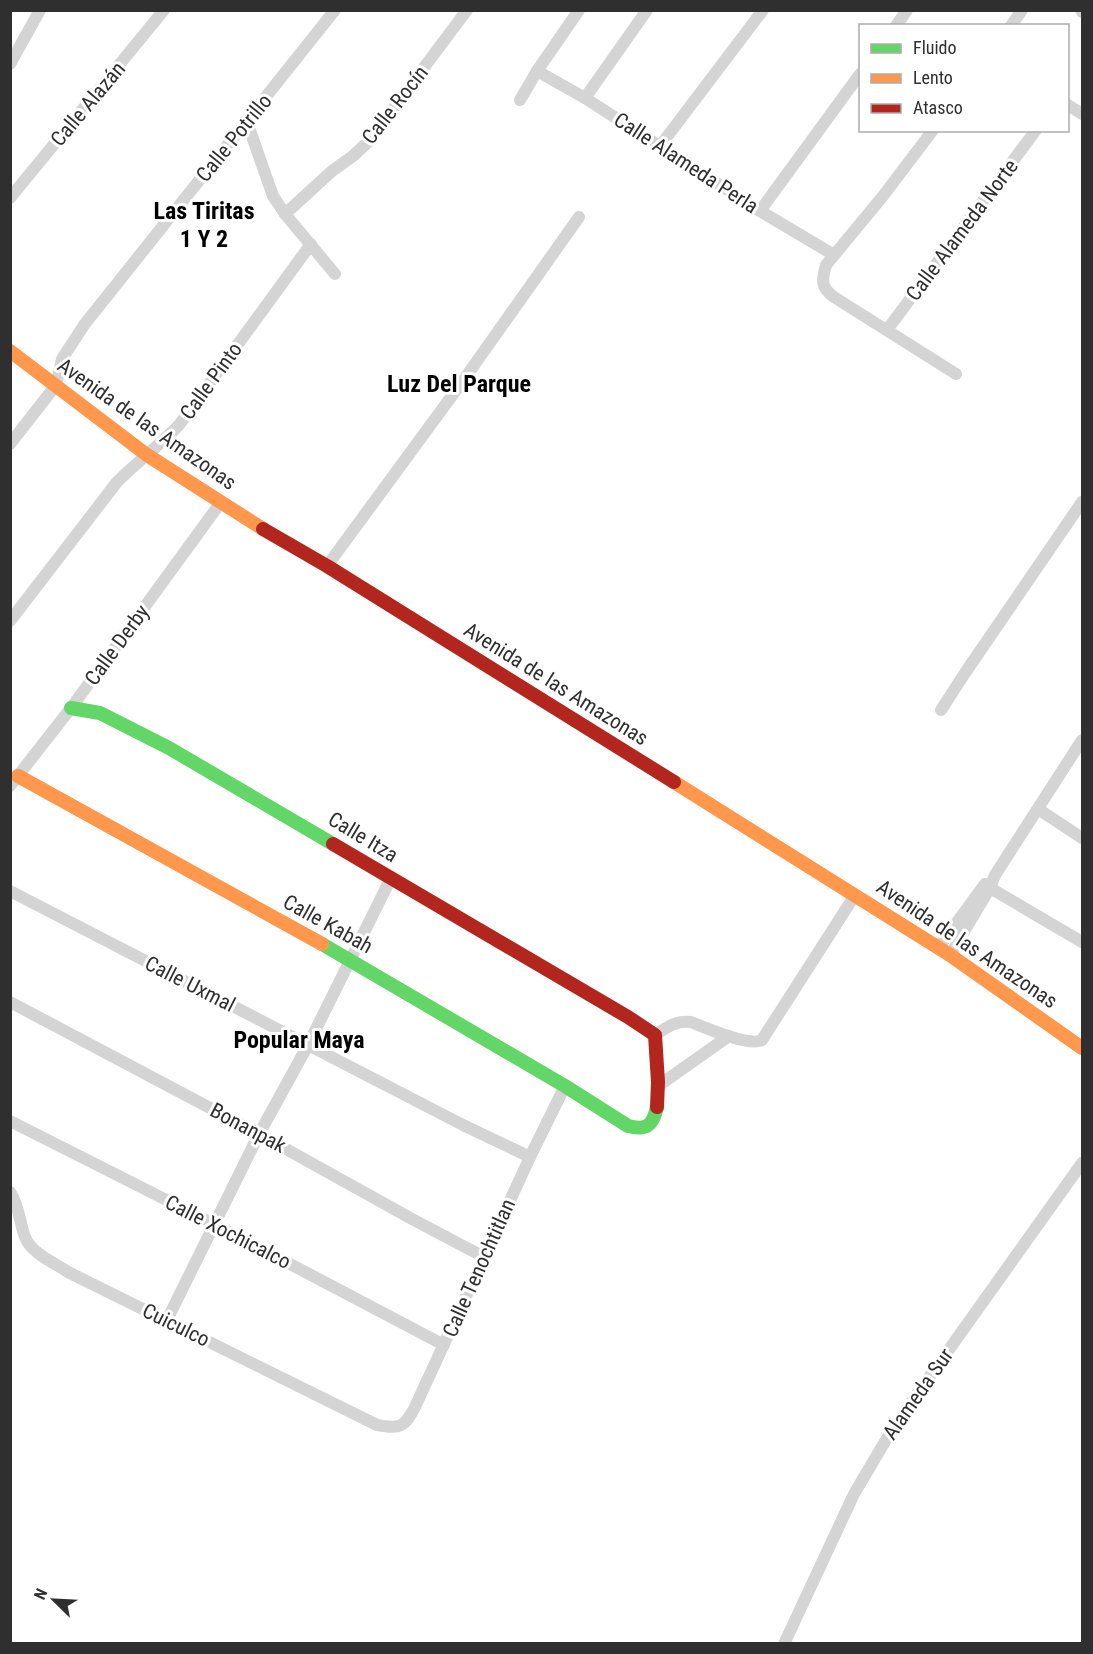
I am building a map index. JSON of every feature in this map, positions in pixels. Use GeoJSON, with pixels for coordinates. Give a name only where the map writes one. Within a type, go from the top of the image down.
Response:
{"type":"FeatureCollection","features":[{"type":"Feature","properties":{"kind":"street"},"geometry":{"type":"LineString","coordinates":[[10,64],[40,10]]}},
{"type":"Feature","properties":{"kind":"street","name":"Calle Alazán"},"geometry":{"type":"LineString","coordinates":[[10,198],[164,10]]}},
{"type":"Feature","properties":{"kind":"street","name":"Calle Potrillo"},"geometry":{"type":"LineString","coordinates":[[56,385],[62,359],[84,325],[335,10]]}},
{"type":"Feature","properties":{"kind":"street","name":"Calle Rocín"},"geometry":{"type":"LineString","coordinates":[[285,214],[369,141],[467,10]]}},
{"type":"Feature","properties":{"kind":"street"},"geometry":{"type":"LineString","coordinates":[[520,100],[579,10]]}},
{"type":"Feature","properties":{"kind":"street"},"geometry":{"type":"LineString","coordinates":[[585,98],[647,10]]}},
{"type":"Feature","properties":{"kind":"street"},"geometry":{"type":"LineString","coordinates":[[660,146],[762,10]]}},
{"type":"Feature","properties":{"kind":"street"},"geometry":{"type":"LineString","coordinates":[[1012,24],[1022,10]]}},
{"type":"Feature","properties":{"kind":"street","name":"Calle Alameda Perla"},"geometry":{"type":"LineString","coordinates":[[537,71],[585,98],[760,211],[834,255]]}},
{"type":"Feature","properties":{"kind":"street"},"geometry":{"type":"LineString","coordinates":[[760,211],[859,77]]}},
{"type":"Feature","properties":{"kind":"street"},"geometry":{"type":"LineString","coordinates":[[1069,106],[1083,114]]}},
{"type":"Feature","properties":{"kind":"street"},"geometry":{"type":"LineString","coordinates":[[247,122],[273,196],[285,214],[335,274]]}},
{"type":"Feature","properties":{"kind":"street"},"geometry":{"type":"LineString","coordinates":[[931,132],[826,265],[823,276],[824,286],[827,292],[834,297],[956,374]]}},
{"type":"Feature","properties":{"kind":"street","name":"Calle Alameda Norte"},"geometry":{"type":"LineString","coordinates":[[887,330],[1035,132]]}},
{"type":"Feature","properties":{"kind":"street"},"geometry":{"type":"LineString","coordinates":[[327,566],[465,378],[579,217]]}},
{"type":"Feature","properties":{"kind":"street","name":"Calle Pinto"},"geometry":{"type":"LineString","coordinates":[[10,621],[117,482],[179,425],[311,244]]}},
{"type":"Feature","properties":{"kind":"street","name":"Avenida de las Amazonas"},"geometry":{"type":"LineString","coordinates":[[10,351],[147,455],[855,895],[944,952],[1083,1048]]}},
{"type":"Feature","properties":{"kind":"street"},"geometry":{"type":"LineString","coordinates":[[10,444],[56,385]]}},
{"type":"Feature","properties":{"kind":"street","name":"Calle Derby"},"geometry":{"type":"LineString","coordinates":[[14,781],[71,708],[221,502]]}},
{"type":"Feature","properties":{"kind":"street"},"geometry":{"type":"LineString","coordinates":[[941,710],[1083,502]]}},
{"type":"Feature","properties":{"kind":"street","name":"Calle Itza"},"geometry":{"type":"LineString","coordinates":[[71,708],[100,713],[170,748],[655,1035]]}},
{"type":"Feature","properties":{"kind":"street"},"geometry":{"type":"LineString","coordinates":[[944,952],[1082,742]]}},
{"type":"Feature","properties":{"kind":"street","name":"Calle Kabah"},"geometry":{"type":"LineString","coordinates":[[14,781],[350,960],[565,1086],[628,1126],[639,1129],[652,1123],[656,1116],[658,1086]]}},
{"type":"Feature","properties":{"kind":"street"},"geometry":{"type":"LineString","coordinates":[[1038,809],[1083,838]]}},
{"type":"Feature","properties":{"kind":"street"},"geometry":{"type":"LineString","coordinates":[[167,1320],[259,1134],[308,1046],[391,878]]}},
{"type":"Feature","properties":{"kind":"street"},"geometry":{"type":"LineString","coordinates":[[987,886],[1083,942]]}},
{"type":"Feature","properties":{"kind":"street","name":"Calle Uxmal"},"geometry":{"type":"LineString","coordinates":[[10,891],[308,1046],[530,1157]]}},
{"type":"Feature","properties":{"kind":"street"},"geometry":{"type":"LineString","coordinates":[[658,1086],[655,1035],[678,1022],[691,1022],[729,1036],[757,1042],[762,1040],[855,895]]}},
{"type":"Feature","properties":{"kind":"street","name":"Bonanpak"},"geometry":{"type":"LineString","coordinates":[[10,1002],[484,1257]]}},
{"type":"Feature","properties":{"kind":"street"},"geometry":{"type":"LineString","coordinates":[[658,1086],[729,1036]]}},
{"type":"Feature","properties":{"kind":"street","name":"Calle Tenochtitlan"},"geometry":{"type":"LineString","coordinates":[[377,1425],[394,1428],[408,1420],[565,1086]]}},
{"type":"Feature","properties":{"kind":"street","name":"Calle Xochicalco"},"geometry":{"type":"LineString","coordinates":[[10,1121],[214,1224],[444,1345]]}},
{"type":"Feature","properties":{"kind":"street","name":"Alameda Sur"},"geometry":{"type":"LineString","coordinates":[[784,1644],[854,1494],[893,1428],[1083,1163]]}},
{"type":"Feature","properties":{"kind":"street","name":"Cuiculco"},"geometry":{"type":"LineString","coordinates":[[10,1192],[16,1201],[26,1240],[35,1251],[68,1272],[377,1425]]}},
{"type":"Feature","properties":{"kind":"traffic: fast"},"geometry":{"type":"LineString","coordinates":[[71,708],[100,713],[169,748],[333,844]]}},
{"type":"Feature","properties":{"kind":"traffic: fast"},"geometry":{"type":"LineString","coordinates":[[322,944],[565,1086],[628,1126],[640,1128],[648,1125],[657,1107]]}},
{"type":"Feature","properties":{"kind":"traffic: slow"},"geometry":{"type":"LineString","coordinates":[[10,351],[147,455],[263,529]]}},
{"type":"Feature","properties":{"kind":"traffic: slow"},"geometry":{"type":"LineString","coordinates":[[18,776],[322,944]]}},
{"type":"Feature","properties":{"kind":"traffic: slow"},"geometry":{"type":"LineString","coordinates":[[674,782],[950,955],[1082,1048]]}},
{"type":"Feature","properties":{"kind":"traffic: jam"},"geometry":{"type":"LineString","coordinates":[[263,529],[327,566],[674,782]]}},
{"type":"Feature","properties":{"kind":"traffic: jam"},"geometry":{"type":"LineString","coordinates":[[333,844],[655,1035],[657,1107]]}},
{"type":"Feature","properties":{"kind":"district","name":"Las Tiritas 1 Y 2"},"geometry":{"type":"Point","coordinates":[204,225]}},
{"type":"Feature","properties":{"kind":"district","name":"Luz Del Parque"},"geometry":{"type":"Point","coordinates":[459,384]}},
{"type":"Feature","properties":{"kind":"district","name":"Popular Maya"},"geometry":{"type":"Point","coordinates":[299,1040]}}]}
